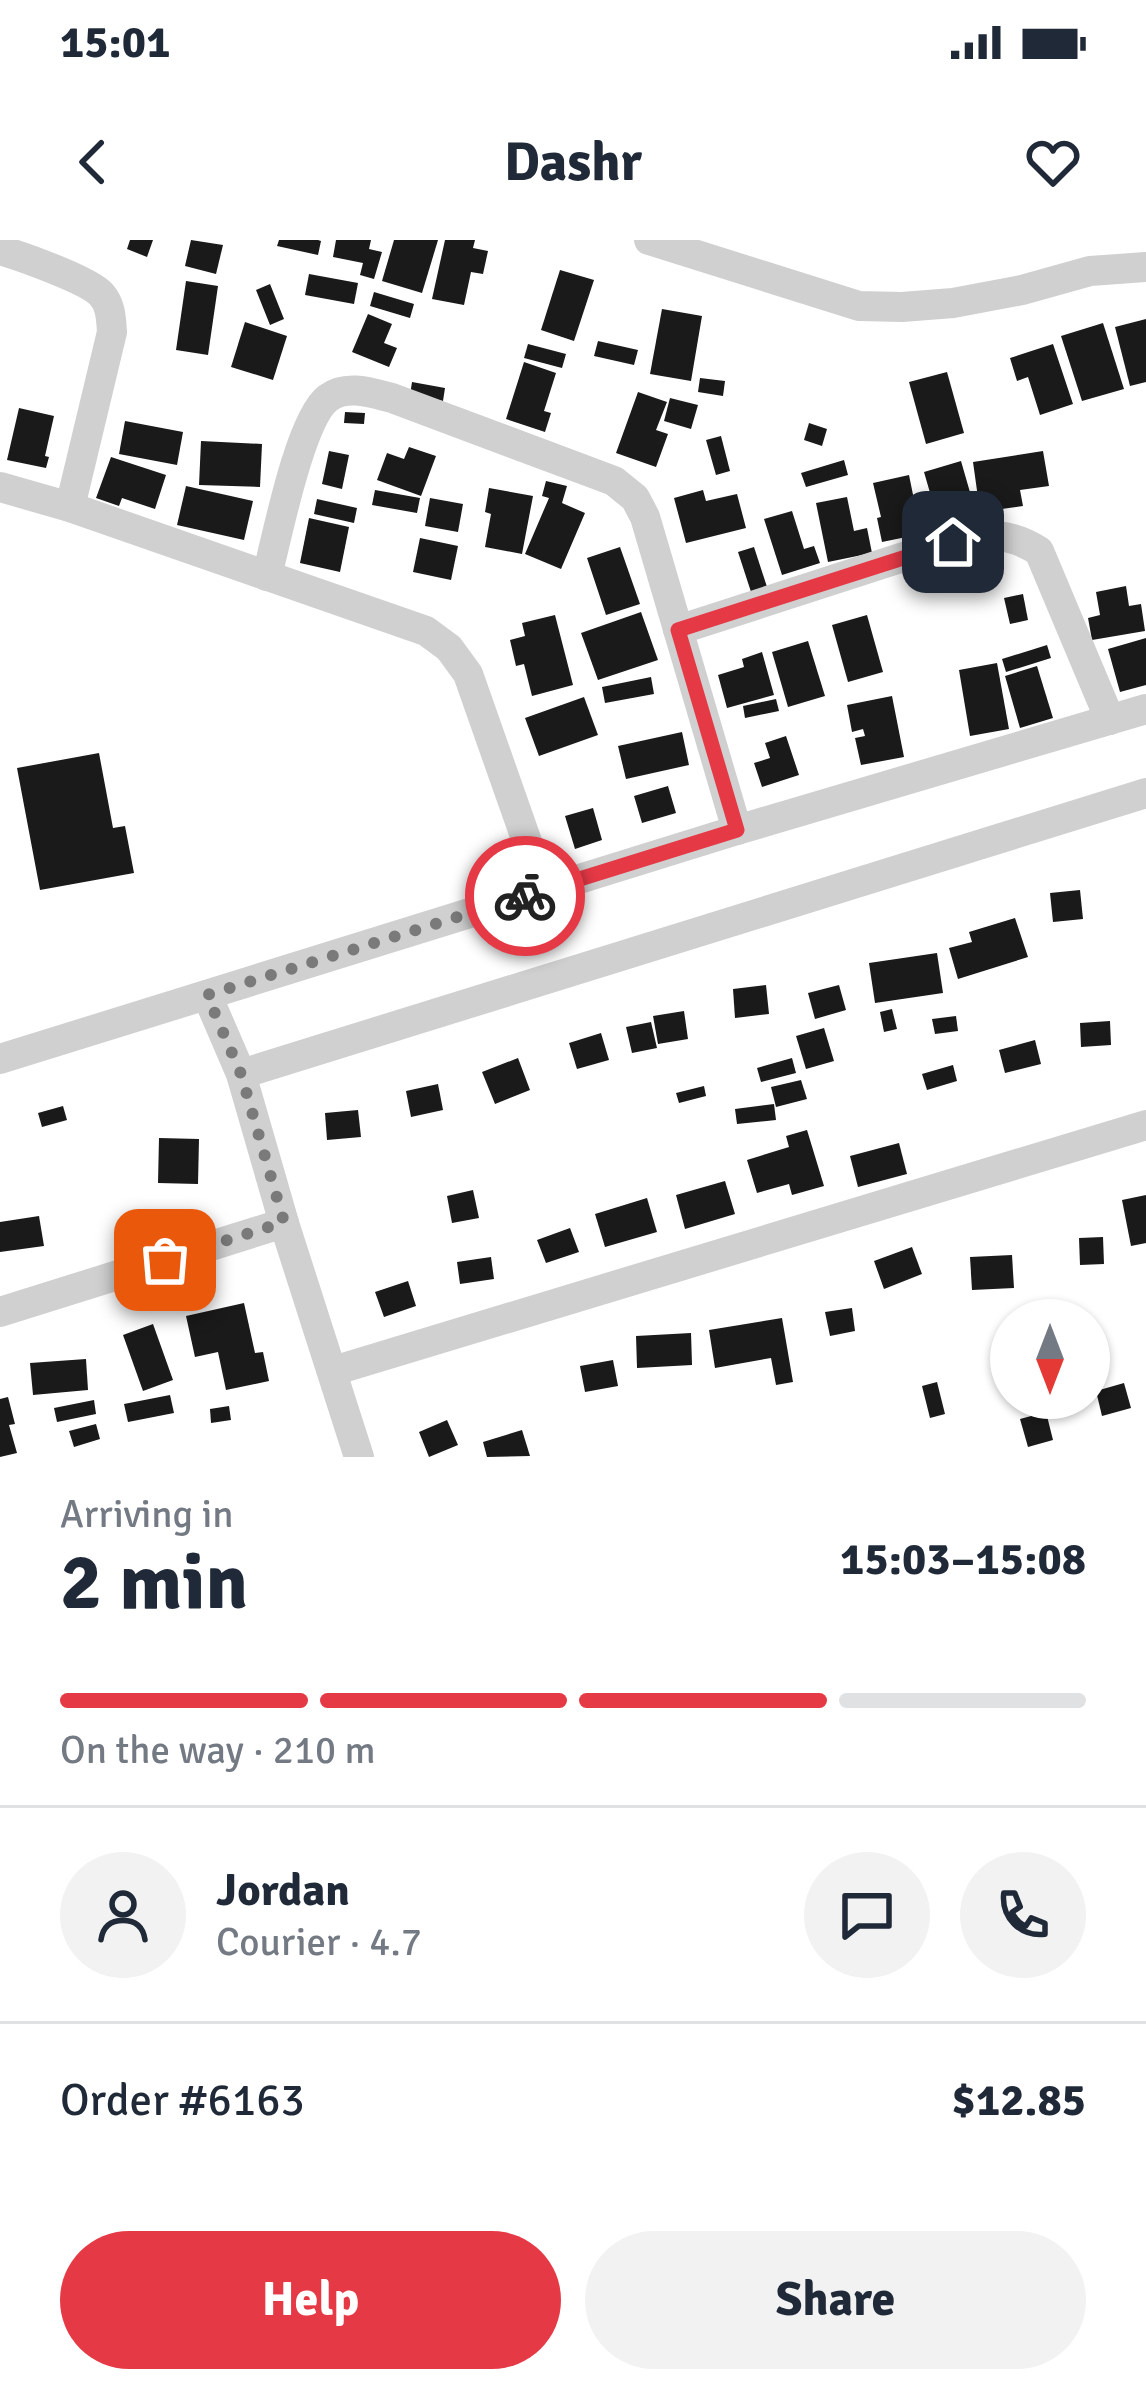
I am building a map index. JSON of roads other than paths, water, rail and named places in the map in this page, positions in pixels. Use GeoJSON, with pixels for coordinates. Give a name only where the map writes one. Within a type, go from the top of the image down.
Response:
{"type":"FeatureCollection","features":[{"type":"Feature","properties":{"kind":"street"},"geometry":{"type":"LineString","coordinates":[[649,240],[860,306],[953,303],[1090,271],[1146,267]]}},
{"type":"Feature","properties":{"kind":"street"},"geometry":{"type":"LineString","coordinates":[[0,250],[99,291],[111,310],[112,332],[70,508]]}},
{"type":"Feature","properties":{"kind":"street"},"geometry":{"type":"LineString","coordinates":[[267,576],[314,413],[331,395],[356,389],[392,398],[614,481],[634,498],[645,517],[737,830]]}},
{"type":"Feature","properties":{"kind":"street"},"geometry":{"type":"LineString","coordinates":[[0,487],[426,631],[449,648],[468,674],[544,890]]}},
{"type":"Feature","properties":{"kind":"street"},"geometry":{"type":"LineString","coordinates":[[678,630],[953,542],[988,535],[1018,538],[1039,551],[1110,720]]}},
{"type":"Feature","properties":{"kind":"street"},"geometry":{"type":"LineString","coordinates":[[0,1058],[1146,709]]}},
{"type":"Feature","properties":{"kind":"street"},"geometry":{"type":"LineString","coordinates":[[241,1074],[1146,793]]}},
{"type":"Feature","properties":{"kind":"street"},"geometry":{"type":"LineString","coordinates":[[207,995],[241,1074],[359,1457]]}},
{"type":"Feature","properties":{"kind":"street"},"geometry":{"type":"LineString","coordinates":[[333,1371],[1146,1125]]}},
{"type":"Feature","properties":{"kind":"street"},"geometry":{"type":"LineString","coordinates":[[0,1312],[284,1222]]}}]}
